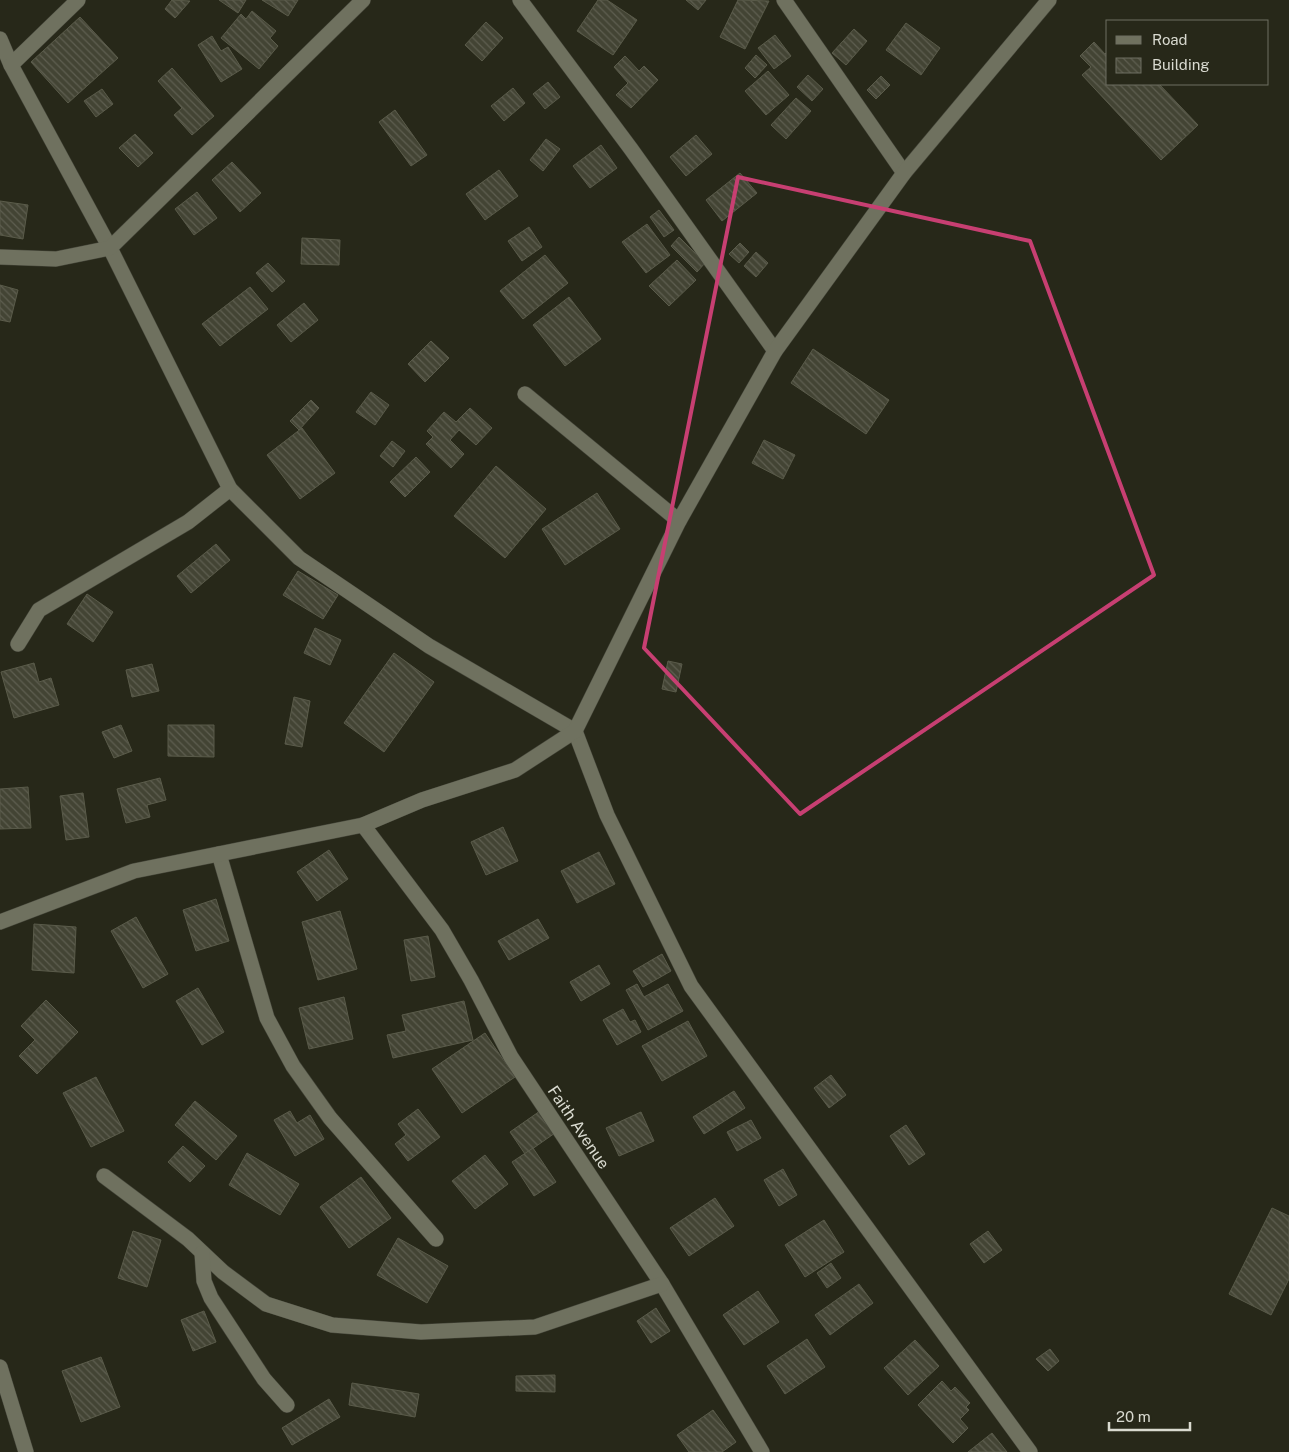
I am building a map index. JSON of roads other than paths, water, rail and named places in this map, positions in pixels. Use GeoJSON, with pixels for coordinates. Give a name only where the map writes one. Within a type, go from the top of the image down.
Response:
{"type":"FeatureCollection","features":[{"type":"Feature","properties":{"kind":"street"},"geometry":{"type":"LineString","coordinates":[[10,65],[78,0]]}},
{"type":"Feature","properties":{"kind":"street"},"geometry":{"type":"LineString","coordinates":[[0,257],[56,259],[110,248],[363,0]]}},
{"type":"Feature","properties":{"kind":"street"},"geometry":{"type":"LineString","coordinates":[[520,0],[631,149],[774,351]]}},
{"type":"Feature","properties":{"kind":"street"},"geometry":{"type":"LineString","coordinates":[[784,0],[904,173]]}},
{"type":"Feature","properties":{"kind":"street"},"geometry":{"type":"LineString","coordinates":[[0,922],[134,871],[363,825],[422,800],[515,770],[575,731],[680,521],[774,351],[904,173],[1048,0]]}},
{"type":"Feature","properties":{"kind":"street"},"geometry":{"type":"LineString","coordinates":[[0,39],[10,65],[110,248],[230,489],[299,558],[429,646],[575,731],[607,815],[691,986],[1030,1452]]}},
{"type":"Feature","properties":{"kind":"street"},"geometry":{"type":"LineString","coordinates":[[525,394],[680,521]]}},
{"type":"Feature","properties":{"kind":"street"},"geometry":{"type":"LineString","coordinates":[[18,644],[39,610],[188,522],[230,489]]}},
{"type":"Feature","properties":{"kind":"street","name":"Faith Avenue"},"geometry":{"type":"LineString","coordinates":[[363,825],[442,930],[471,980],[511,1057],[662,1284],[762,1452]]}},
{"type":"Feature","properties":{"kind":"street"},"geometry":{"type":"LineString","coordinates":[[219,854],[267,1018],[293,1066],[330,1118],[436,1239]]}},
{"type":"Feature","properties":{"kind":"street"},"geometry":{"type":"LineString","coordinates":[[104,1176],[188,1239],[223,1272],[266,1304],[332,1325],[421,1332],[535,1327],[662,1284]]}},
{"type":"Feature","properties":{"kind":"street"},"geometry":{"type":"LineString","coordinates":[[202,1253],[204,1280],[211,1298],[264,1379],[287,1405]]}},
{"type":"Feature","properties":{"kind":"street"},"geometry":{"type":"LineString","coordinates":[[0,1366],[26,1452]]}}]}
